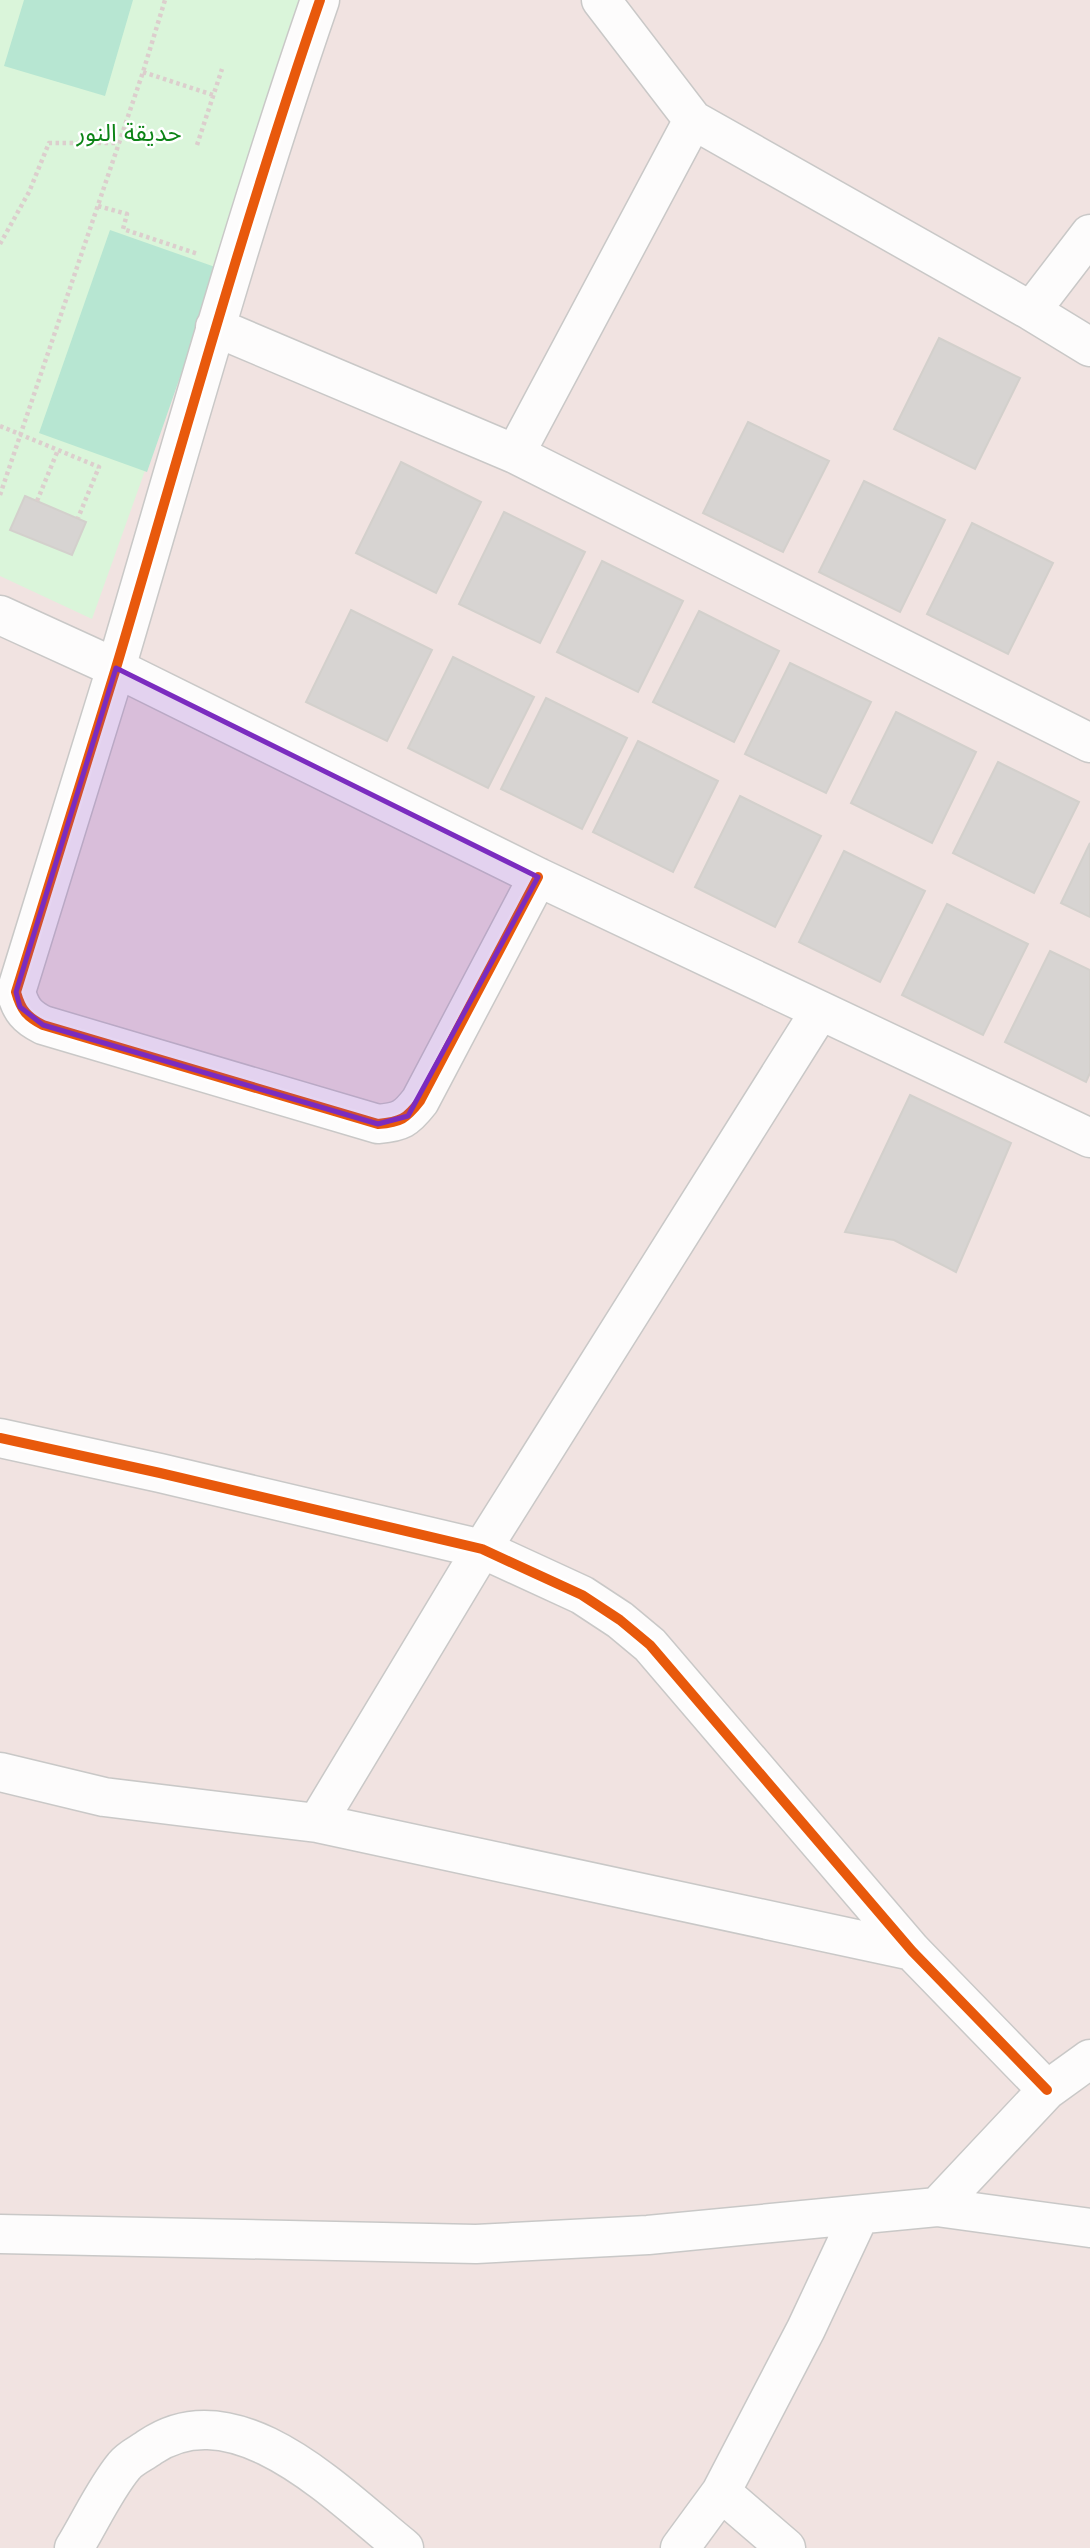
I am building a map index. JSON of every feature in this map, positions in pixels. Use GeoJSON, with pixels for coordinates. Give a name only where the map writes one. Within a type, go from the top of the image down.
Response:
{"type":"FeatureCollection","features":[{"type":"Feature","properties":{"kind":"street"},"geometry":{"type":"LineString","coordinates":[[320,0],[215,327],[116,668],[16,992],[20,1007],[29,1019],[43,1025],[379,1124],[397,1122],[408,1116],[420,1101],[538,877]]}},
{"type":"Feature","properties":{"kind":"street"},"geometry":{"type":"LineString","coordinates":[[601,0],[693,120],[1090,347]]}},
{"type":"Feature","properties":{"kind":"street"},"geometry":{"type":"LineString","coordinates":[[514,454],[693,120]]}},
{"type":"Feature","properties":{"kind":"street"},"geometry":{"type":"LineString","coordinates":[[1031,311],[1090,234]]}},
{"type":"Feature","properties":{"kind":"street"},"geometry":{"type":"LineString","coordinates":[[215,327],[514,454],[1090,743]]}},
{"type":"Feature","properties":{"kind":"street"},"geometry":{"type":"LineString","coordinates":[[0,615],[116,668],[538,877],[1090,1138]]}},
{"type":"Feature","properties":{"kind":"street"},"geometry":{"type":"LineString","coordinates":[[317,1823],[482,1549],[820,1011]]}},
{"type":"Feature","properties":{"kind":"street"},"geometry":{"type":"LineString","coordinates":[[0,1438],[482,1549],[582,1595],[620,1620],[650,1645],[912,1951],[1047,2090]]}},
{"type":"Feature","properties":{"kind":"street"},"geometry":{"type":"LineString","coordinates":[[0,1772],[104,1797],[317,1823],[912,1951]]}},
{"type":"Feature","properties":{"kind":"street"},"geometry":{"type":"LineString","coordinates":[[937,2207],[1047,2090],[1090,2059]]}},
{"type":"Feature","properties":{"kind":"street"},"geometry":{"type":"LineString","coordinates":[[0,2234],[476,2244],[648,2235],[937,2207],[1090,2228]]}},
{"type":"Feature","properties":{"kind":"street"},"geometry":{"type":"LineString","coordinates":[[680,2548],[721,2492],[806,2329],[859,2216]]}},
{"type":"Feature","properties":{"kind":"street"},"geometry":{"type":"LineString","coordinates":[[74,2548],[125,2464],[164,2437],[196,2430],[227,2432],[263,2443],[301,2466],[404,2548]]}},
{"type":"Feature","properties":{"kind":"street"},"geometry":{"type":"LineString","coordinates":[[721,2492],[786,2548]]}},
{"type":"Feature","properties":{"kind":"path"},"geometry":{"type":"LineString","coordinates":[[0,495],[165,0]]}},
{"type":"Feature","properties":{"kind":"path"},"geometry":{"type":"LineString","coordinates":[[197,145],[222,69]]}},
{"type":"Feature","properties":{"kind":"path"},"geometry":{"type":"LineString","coordinates":[[143,72],[213,95]]}},
{"type":"Feature","properties":{"kind":"path"},"geometry":{"type":"LineString","coordinates":[[0,244],[29,192],[49,143],[119,143]]}},
{"type":"Feature","properties":{"kind":"path"},"geometry":{"type":"LineString","coordinates":[[98,206],[127,214],[123,229],[165,246],[208,258]]}},
{"type":"Feature","properties":{"kind":"path"},"geometry":{"type":"LineString","coordinates":[[0,426],[100,467],[78,518]]}},
{"type":"Feature","properties":{"kind":"path"},"geometry":{"type":"LineString","coordinates":[[37,501],[58,450]]}},
{"type":"Feature","properties":{"kind":"highlighted area"},"geometry":{"type":"Polygon","coordinates":[[[116,668],[538,877],[408,1116],[378,1124],[43,1025],[20,1007],[16,992],[116,668]]]}},
{"type":"Feature","properties":{"kind":"shaded area"},"geometry":{"type":"Polygon","coordinates":[[[0,0],[1090,0],[1090,2548],[0,2548],[0,0]]]}},
{"type":"Feature","properties":{"kind":"green space","name":"حديقة النور"},"geometry":{"type":"Polygon","coordinates":[[[0,0],[313,0],[92,619],[0,576],[0,0]]]}},
{"type":"Feature","properties":{"kind":"green space"},"geometry":{"type":"Polygon","coordinates":[[[24,0],[133,0],[105,96],[4,66],[24,0]]]}},
{"type":"Feature","properties":{"kind":"green space"},"geometry":{"type":"Polygon","coordinates":[[[110,230],[218,268],[147,472],[39,433],[110,230]]]}},
{"type":"Feature","properties":{"kind":"building"},"geometry":{"type":"Polygon","coordinates":[[[939,338],[1020,378],[975,469],[894,429],[939,338]]]}},
{"type":"Feature","properties":{"kind":"building"},"geometry":{"type":"Polygon","coordinates":[[[748,422],[829,461],[783,552],[703,513],[748,422]]]}},
{"type":"Feature","properties":{"kind":"building"},"geometry":{"type":"Polygon","coordinates":[[[401,462],[481,502],[436,593],[356,553],[401,462]]]}},
{"type":"Feature","properties":{"kind":"building"},"geometry":{"type":"Polygon","coordinates":[[[864,481],[945,520],[900,612],[819,572],[864,481]]]}},
{"type":"Feature","properties":{"kind":"building"},"geometry":{"type":"Polygon","coordinates":[[[25,496],[86,522],[72,555],[10,530],[25,496]]]}},
{"type":"Feature","properties":{"kind":"building"},"geometry":{"type":"Polygon","coordinates":[[[504,512],[585,552],[540,643],[459,604],[504,512]]]}},
{"type":"Feature","properties":{"kind":"building"},"geometry":{"type":"Polygon","coordinates":[[[972,523],[1053,563],[1008,654],[927,614],[972,523]]]}},
{"type":"Feature","properties":{"kind":"building"},"geometry":{"type":"Polygon","coordinates":[[[602,561],[683,601],[638,692],[557,652],[602,561]]]}},
{"type":"Feature","properties":{"kind":"building"},"geometry":{"type":"Polygon","coordinates":[[[351,610],[432,650],[387,741],[306,702],[351,610]]]}},
{"type":"Feature","properties":{"kind":"building"},"geometry":{"type":"Polygon","coordinates":[[[699,611],[779,651],[734,742],[653,702],[699,611]]]}},
{"type":"Feature","properties":{"kind":"building"},"geometry":{"type":"Polygon","coordinates":[[[453,657],[534,697],[488,788],[408,748],[453,657]]]}},
{"type":"Feature","properties":{"kind":"building"},"geometry":{"type":"Polygon","coordinates":[[[790,663],[871,702],[826,793],[745,754],[790,663]]]}},
{"type":"Feature","properties":{"kind":"building"},"geometry":{"type":"Polygon","coordinates":[[[546,698],[627,738],[582,829],[501,789],[546,698]]]}},
{"type":"Feature","properties":{"kind":"building"},"geometry":{"type":"Polygon","coordinates":[[[896,712],[976,752],[932,843],[851,803],[896,712]]]}},
{"type":"Feature","properties":{"kind":"building"},"geometry":{"type":"Polygon","coordinates":[[[638,741],[718,781],[673,872],[593,832],[638,741]]]}},
{"type":"Feature","properties":{"kind":"building"},"geometry":{"type":"Polygon","coordinates":[[[998,762],[1079,802],[1034,893],[953,853],[998,762]]]}},
{"type":"Feature","properties":{"kind":"building"},"geometry":{"type":"Polygon","coordinates":[[[740,796],[821,836],[775,927],[695,887],[740,796]]]}},
{"type":"Feature","properties":{"kind":"building"},"geometry":{"type":"Polygon","coordinates":[[[1090,843],[1090,917],[1061,903],[1090,843]]]}},
{"type":"Feature","properties":{"kind":"building"},"geometry":{"type":"Polygon","coordinates":[[[844,851],[925,891],[880,982],[799,942],[844,851]]]}},
{"type":"Feature","properties":{"kind":"building"},"geometry":{"type":"Polygon","coordinates":[[[947,904],[1028,944],[983,1035],[902,995],[947,904]]]}},
{"type":"Feature","properties":{"kind":"building"},"geometry":{"type":"Polygon","coordinates":[[[1050,951],[1090,970],[1090,1073],[1086,1082],[1005,1042],[1050,951]]]}},
{"type":"Feature","properties":{"kind":"building"},"geometry":{"type":"Polygon","coordinates":[[[910,1095],[1011,1143],[956,1272],[894,1240],[845,1232],[910,1095]]]}},
{"type":"Feature","properties":{"kind":"cycle path"},"geometry":{"type":"LineString","coordinates":[[320,0],[239,249],[116,668],[16,992],[25,1012],[43,1025],[378,1124],[392,1122],[407,1116],[420,1101],[538,877]]}},
{"type":"Feature","properties":{"kind":"cycle path"},"geometry":{"type":"LineString","coordinates":[[0,1438],[482,1549],[582,1595],[620,1620],[650,1645],[912,1951],[1047,2090]]}}]}
